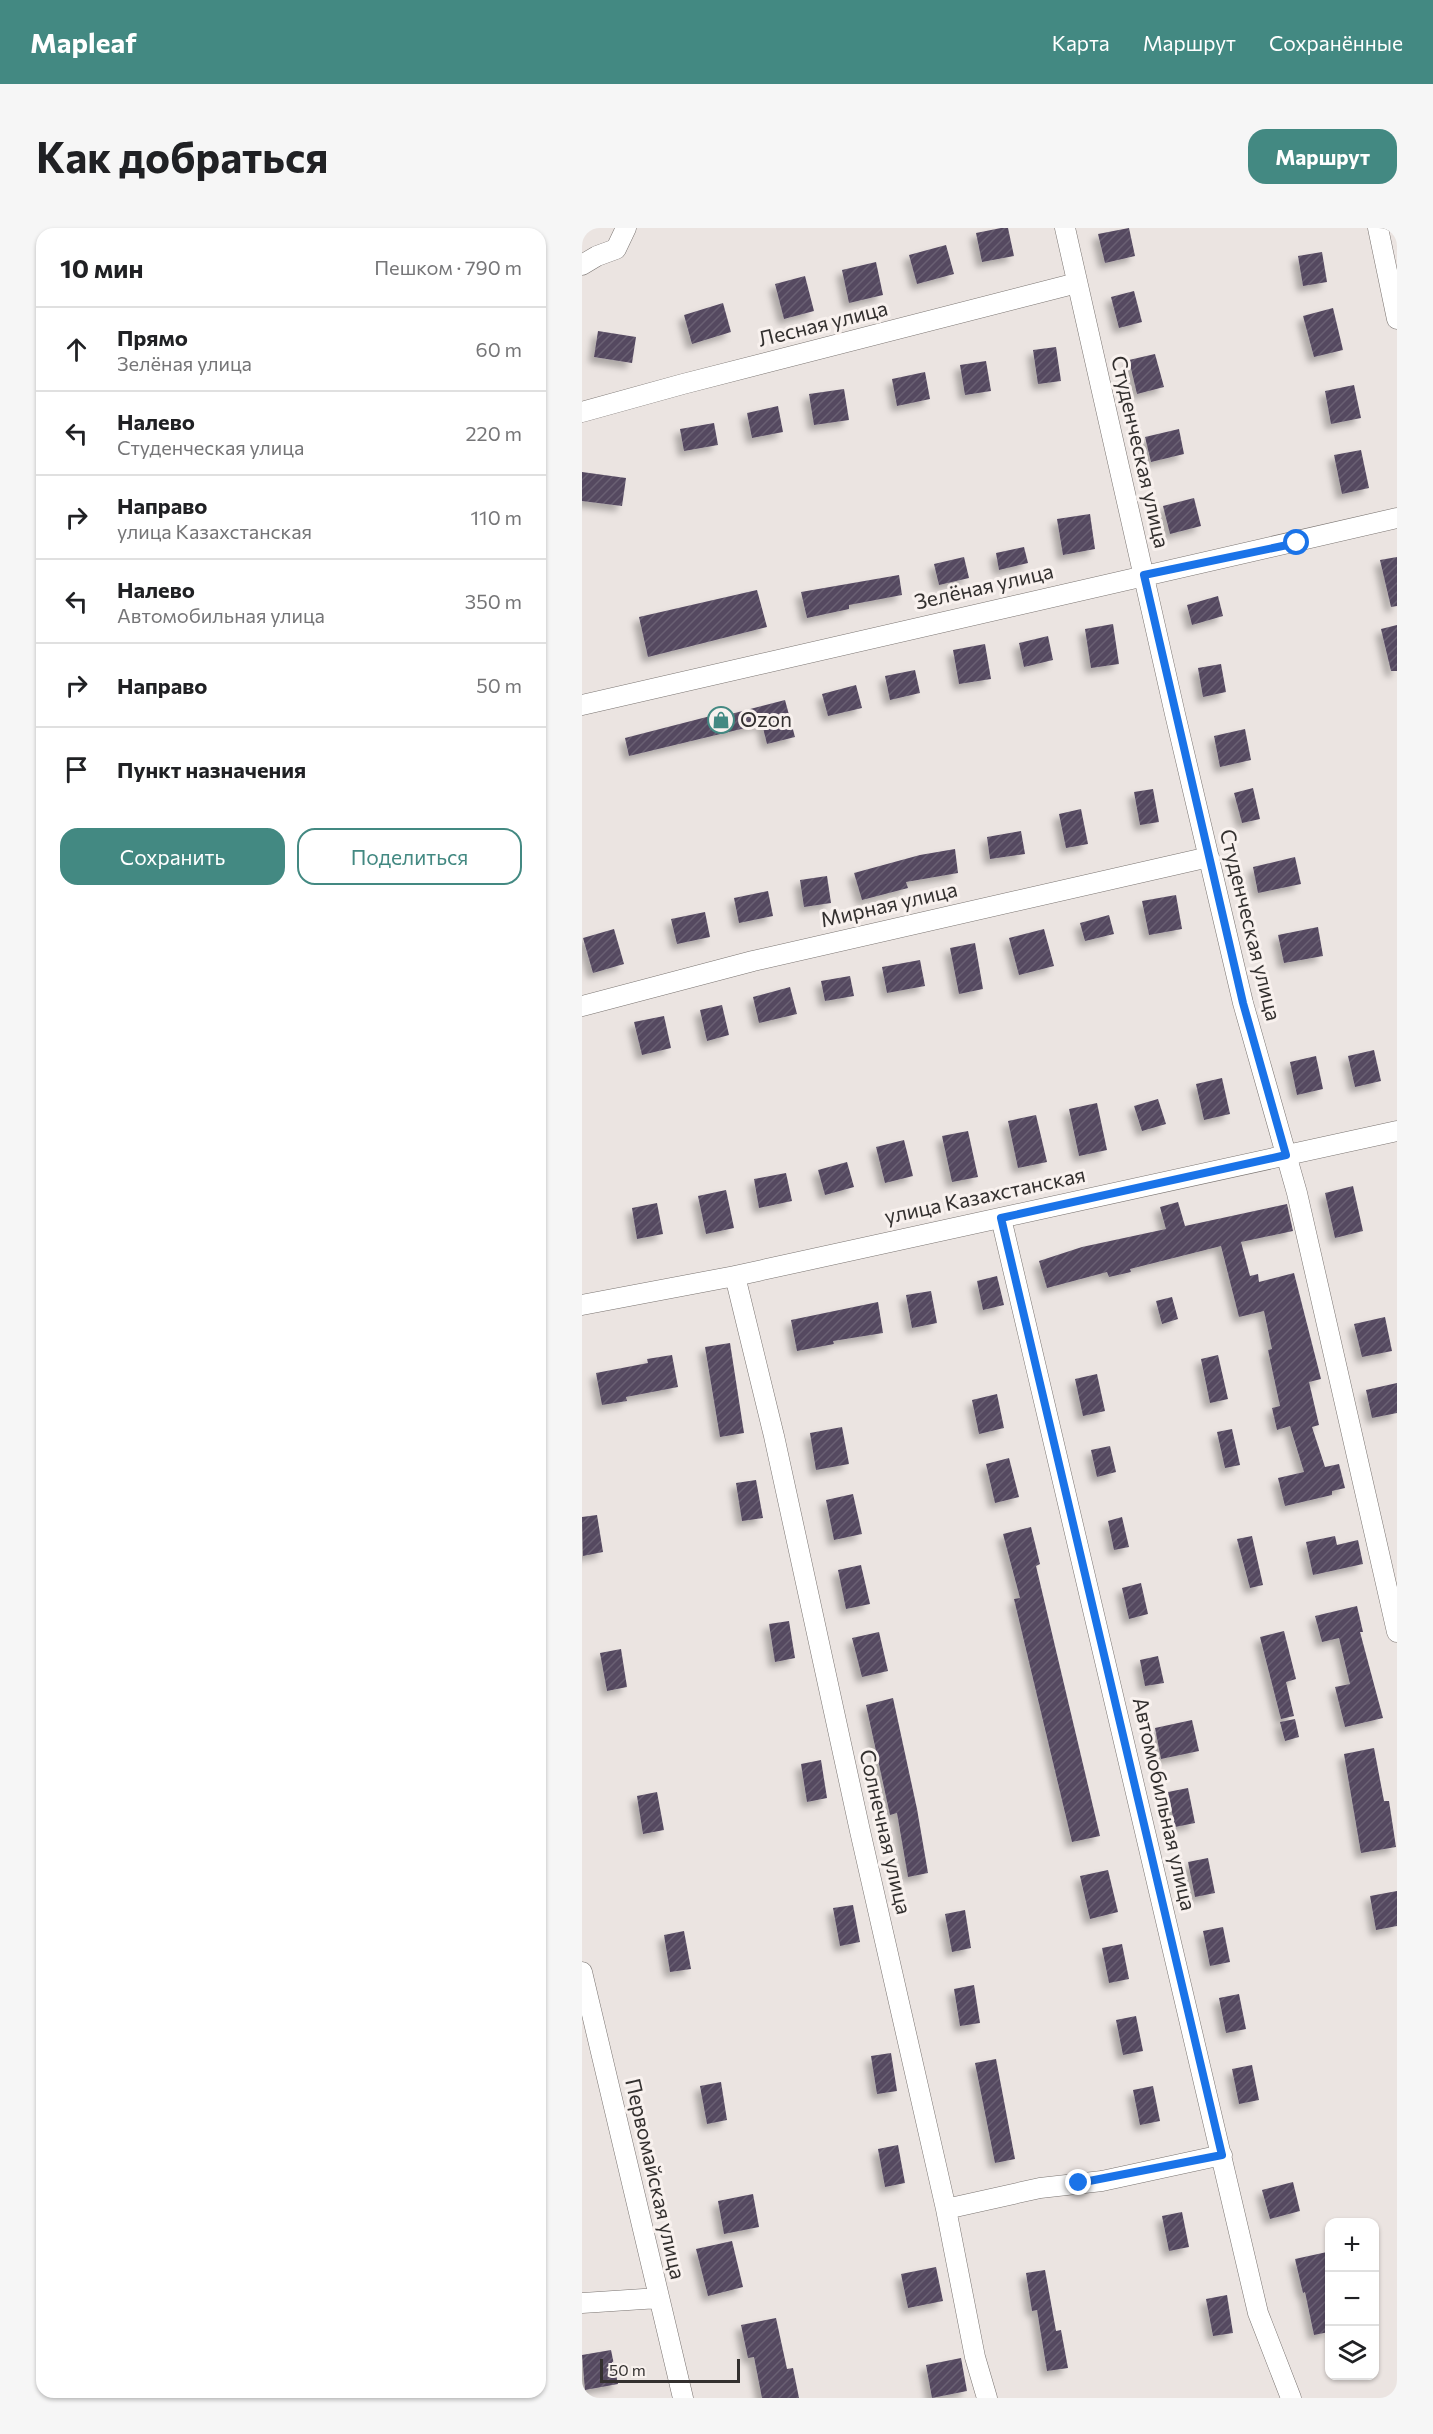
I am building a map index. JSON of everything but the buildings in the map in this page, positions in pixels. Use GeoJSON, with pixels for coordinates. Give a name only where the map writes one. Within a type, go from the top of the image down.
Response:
{"type":"FeatureCollection","features":[{"type":"Feature","properties":{"kind":"street"},"geometry":{"type":"LineString","coordinates":[[582,265],[616,249],[626,228]]}},
{"type":"Feature","properties":{"kind":"street","name":"Студенческая улица"},"geometry":{"type":"LineString","coordinates":[[1065,228],[1243,1003],[1286,1155],[1397,1632]]}},
{"type":"Feature","properties":{"kind":"street"},"geometry":{"type":"LineString","coordinates":[[1378,228],[1397,319]]}},
{"type":"Feature","properties":{"kind":"street","name":"Лесная улица"},"geometry":{"type":"LineString","coordinates":[[582,412],[683,384],[1077,284]]}},
{"type":"Feature","properties":{"kind":"street","name":"Зелёная улица"},"geometry":{"type":"LineString","coordinates":[[582,705],[1397,518]]}},
{"type":"Feature","properties":{"kind":"street","name":"Мирная улица"},"geometry":{"type":"LineString","coordinates":[[582,1006],[753,961],[1209,857]]}},
{"type":"Feature","properties":{"kind":"street","name":"улица Казахстанская"},"geometry":{"type":"LineString","coordinates":[[582,1305],[735,1276],[1397,1131]]}},
{"type":"Feature","properties":{"kind":"street","name":"Автомобильная улица"},"geometry":{"type":"LineString","coordinates":[[1001,1218],[1258,2313],[1291,2398]]}},
{"type":"Feature","properties":{"kind":"street","name":"Солнечная улица"},"geometry":{"type":"LineString","coordinates":[[735,1276],[774,1436],[860,1831],[946,2209],[975,2357],[987,2398]]}},
{"type":"Feature","properties":{"kind":"street","name":"Первомайская улица"},"geometry":{"type":"LineString","coordinates":[[582,1972],[683,2398]]}},
{"type":"Feature","properties":{"kind":"street"},"geometry":{"type":"LineString","coordinates":[[946,2209],[1040,2188],[1102,2181],[1222,2155]]}},
{"type":"Feature","properties":{"kind":"street"},"geometry":{"type":"LineString","coordinates":[[582,2303],[659,2298]]}},
{"type":"Feature","properties":{"kind":"place","name":"Ozon"},"geometry":{"type":"Point","coordinates":[721,720]}},
{"type":"Feature","properties":{"kind":"route"},"geometry":{"type":"LineString","coordinates":[[1079,2183],[1102,2181],[1222,2155],[1001,1218],[1286,1155],[1243,1003],[1174,714],[1144,575],[1297,543]]}}]}
